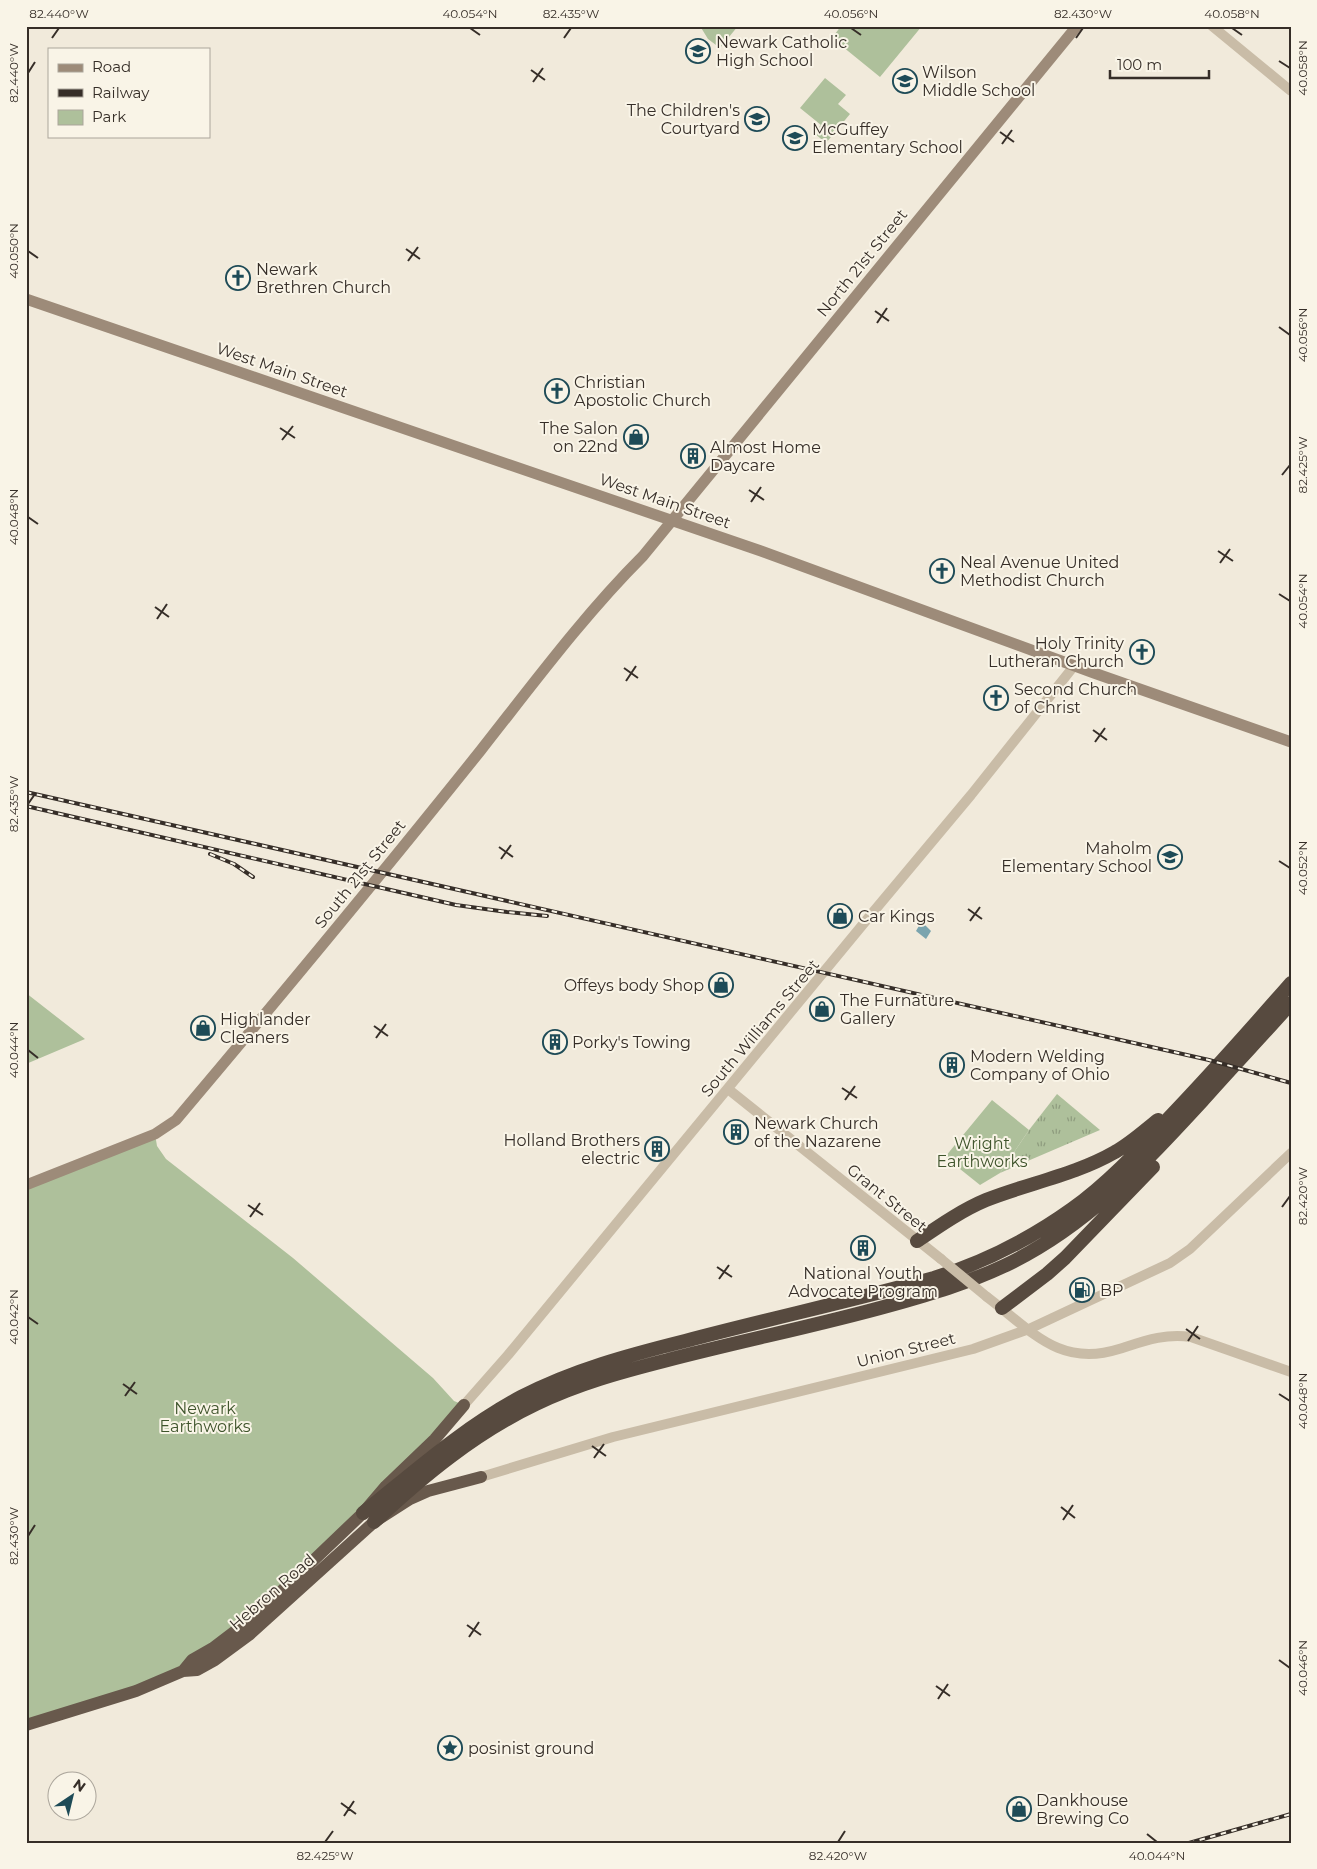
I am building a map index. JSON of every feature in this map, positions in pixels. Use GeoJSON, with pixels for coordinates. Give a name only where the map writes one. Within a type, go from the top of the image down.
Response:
{"type":"FeatureCollection","features":[{"type":"Feature","properties":{"kind":"highway"},"geometry":{"type":"LineString","coordinates":[[363,1512],[460,1435],[492,1413],[550,1384],[606,1362],[653,1349],[934,1278],[1000,1251],[1073,1208],[1129,1160],[1285,1000],[1287,976],[1291,972]]}},
{"type":"Feature","properties":{"kind":"highway"},"geometry":{"type":"LineString","coordinates":[[374,1522],[432,1470],[468,1443],[506,1419],[570,1389],[646,1366],[863,1313],[926,1295],[979,1277],[1006,1265],[1060,1234],[1108,1198],[1180,1125],[1285,1000],[1291,983]]}},
{"type":"Feature","properties":{"kind":"highway"},"geometry":{"type":"LineString","coordinates":[[917,1241],[940,1225],[985,1201],[1081,1168],[1116,1152],[1150,1126],[1189,1091],[1204,1081]]}},
{"type":"Feature","properties":{"kind":"highway"},"geometry":{"type":"LineString","coordinates":[[1002,1308],[1047,1274],[1080,1242],[1177,1139],[1180,1125]]}},
{"type":"Feature","properties":{"kind":"highway","name":"Hebron Road"},"geometry":{"type":"LineString","coordinates":[[183,1671],[192,1660],[213,1648],[255,1616],[363,1512],[386,1486],[435,1439],[464,1406]]}},
{"type":"Feature","properties":{"kind":"highway","name":"Hebron Road"},"geometry":{"type":"LineString","coordinates":[[26,1725],[136,1691],[183,1671],[197,1670],[215,1660],[250,1635],[374,1522],[410,1499],[428,1491],[480,1477]]}},
{"type":"Feature","properties":{"kind":"main road","name":"North 21st Street"},"geometry":{"type":"LineString","coordinates":[[672,521],[1077,26]]}},
{"type":"Feature","properties":{"kind":"main road","name":"West Main Street"},"geometry":{"type":"LineString","coordinates":[[26,299],[779,558],[1074,666],[1291,742]]}},
{"type":"Feature","properties":{"kind":"main road","name":"South 21st Street"},"geometry":{"type":"LineString","coordinates":[[26,1185],[155,1134],[176,1120],[347,916],[516,704],[616,583],[644,556],[672,521]]}},
{"type":"Feature","properties":{"kind":"street"},"geometry":{"type":"LineString","coordinates":[[1212,26],[1291,91]]}},
{"type":"Feature","properties":{"kind":"street","name":"South Williams Street"},"geometry":{"type":"LineString","coordinates":[[464,1406],[515,1348],[953,818],[1074,666]]}},
{"type":"Feature","properties":{"kind":"street","name":"Grant Street"},"geometry":{"type":"LineString","coordinates":[[728,1089],[987,1297],[1054,1347],[1084,1355],[1104,1354],[1157,1336],[1191,1337],[1291,1372]]}},
{"type":"Feature","properties":{"kind":"street","name":"Union Street"},"geometry":{"type":"LineString","coordinates":[[480,1477],[613,1437],[973,1349],[1029,1329],[1155,1270],[1182,1255],[1291,1153]]}},
{"type":"Feature","properties":{"kind":"green space"},"geometry":{"type":"Polygon","coordinates":[[[700,26],[738,26],[720,48],[708,39],[700,26]]]}},
{"type":"Feature","properties":{"kind":"green space"},"geometry":{"type":"Polygon","coordinates":[[[841,26],[922,26],[880,77],[832,38],[841,26]]]}},
{"type":"Feature","properties":{"kind":"green space"},"geometry":{"type":"Polygon","coordinates":[[[825,78],[846,95],[838,104],[850,114],[826,143],[814,133],[821,125],[800,108],[825,78]]]}},
{"type":"Feature","properties":{"kind":"green space"},"geometry":{"type":"Polygon","coordinates":[[[26,993],[85,1039],[26,1064],[26,993]]]}},
{"type":"Feature","properties":{"kind":"green space"},"geometry":{"type":"Polygon","coordinates":[[[1057,1094],[1100,1130],[1000,1173],[1029,1130],[1057,1094]]]}},
{"type":"Feature","properties":{"kind":"green space","name":"Wright Earthworks"},"geometry":{"type":"Polygon","coordinates":[[[992,1100],[1029,1130],[1000,1173],[980,1185],[945,1157],[992,1100]]]}},
{"type":"Feature","properties":{"kind":"green space","name":"Newark Earthworks"},"geometry":{"type":"Polygon","coordinates":[[[155,1134],[157,1146],[166,1159],[293,1258],[433,1378],[454,1401],[464,1405],[363,1513],[183,1671],[26,1725],[26,1185],[155,1134]]]}},
{"type":"Feature","properties":{"kind":"water"},"geometry":{"type":"Polygon","coordinates":[[[920,924],[924,924],[931,931],[926,939],[916,931],[920,924]]]}},
{"type":"Feature","properties":{"kind":"railway"},"geometry":{"type":"LineString","coordinates":[[26,792],[1209,1060],[1291,1083]]}},
{"type":"Feature","properties":{"kind":"railway"},"geometry":{"type":"LineString","coordinates":[[26,806],[456,905],[547,916]]}},
{"type":"Feature","properties":{"kind":"railway"},"geometry":{"type":"LineString","coordinates":[[210,854],[234,864],[253,877]]}},
{"type":"Feature","properties":{"kind":"railway"},"geometry":{"type":"LineString","coordinates":[[1189,1843],[1291,1814]]}},
{"type":"Feature","properties":{"kind":"place","name":"Newark Catholic High School"},"geometry":{"type":"Point","coordinates":[698,51]}},
{"type":"Feature","properties":{"kind":"place","name":"Wilson Middle School"},"geometry":{"type":"Point","coordinates":[905,81]}},
{"type":"Feature","properties":{"kind":"place","name":"The Children's Courtyard"},"geometry":{"type":"Point","coordinates":[757,119]}},
{"type":"Feature","properties":{"kind":"place","name":"McGuffey Elementary School"},"geometry":{"type":"Point","coordinates":[795,138]}},
{"type":"Feature","properties":{"kind":"place","name":"Newark Brethren Church"},"geometry":{"type":"Point","coordinates":[238,278]}},
{"type":"Feature","properties":{"kind":"place","name":"Christian Apostolic Church"},"geometry":{"type":"Point","coordinates":[557,391]}},
{"type":"Feature","properties":{"kind":"place","name":"The Salon on 22nd"},"geometry":{"type":"Point","coordinates":[636,437]}},
{"type":"Feature","properties":{"kind":"place","name":"Almost Home Daycare"},"geometry":{"type":"Point","coordinates":[693,456]}},
{"type":"Feature","properties":{"kind":"place","name":"Neal Avenue United Methodist Church"},"geometry":{"type":"Point","coordinates":[942,571]}},
{"type":"Feature","properties":{"kind":"place","name":"Holy Trinity Lutheran Church"},"geometry":{"type":"Point","coordinates":[1142,652]}},
{"type":"Feature","properties":{"kind":"place","name":"Second Church of Christ"},"geometry":{"type":"Point","coordinates":[996,698]}},
{"type":"Feature","properties":{"kind":"place","name":"Maholm Elementary School"},"geometry":{"type":"Point","coordinates":[1170,857]}},
{"type":"Feature","properties":{"kind":"place","name":"Car Kings"},"geometry":{"type":"Point","coordinates":[840,916]}},
{"type":"Feature","properties":{"kind":"place","name":"Offeys body Shop"},"geometry":{"type":"Point","coordinates":[721,985]}},
{"type":"Feature","properties":{"kind":"place","name":"The Furnature Gallery"},"geometry":{"type":"Point","coordinates":[822,1009]}},
{"type":"Feature","properties":{"kind":"place","name":"Highlander Cleaners"},"geometry":{"type":"Point","coordinates":[203,1028]}},
{"type":"Feature","properties":{"kind":"place","name":"Porky's Towing"},"geometry":{"type":"Point","coordinates":[555,1042]}},
{"type":"Feature","properties":{"kind":"place","name":"Modern Welding Company of Ohio"},"geometry":{"type":"Point","coordinates":[952,1065]}},
{"type":"Feature","properties":{"kind":"place","name":"Newark Church of the Nazarene"},"geometry":{"type":"Point","coordinates":[736,1132]}},
{"type":"Feature","properties":{"kind":"place","name":"Holland Brothers electric"},"geometry":{"type":"Point","coordinates":[657,1149]}},
{"type":"Feature","properties":{"kind":"place","name":"National Youth Advocate Program"},"geometry":{"type":"Point","coordinates":[863,1248]}},
{"type":"Feature","properties":{"kind":"place","name":"BP"},"geometry":{"type":"Point","coordinates":[1082,1290]}},
{"type":"Feature","properties":{"kind":"place","name":"posinist ground"},"geometry":{"type":"Point","coordinates":[450,1748]}},
{"type":"Feature","properties":{"kind":"place","name":"Dankhouse Brewing Co"},"geometry":{"type":"Point","coordinates":[1019,1809]}}]}
